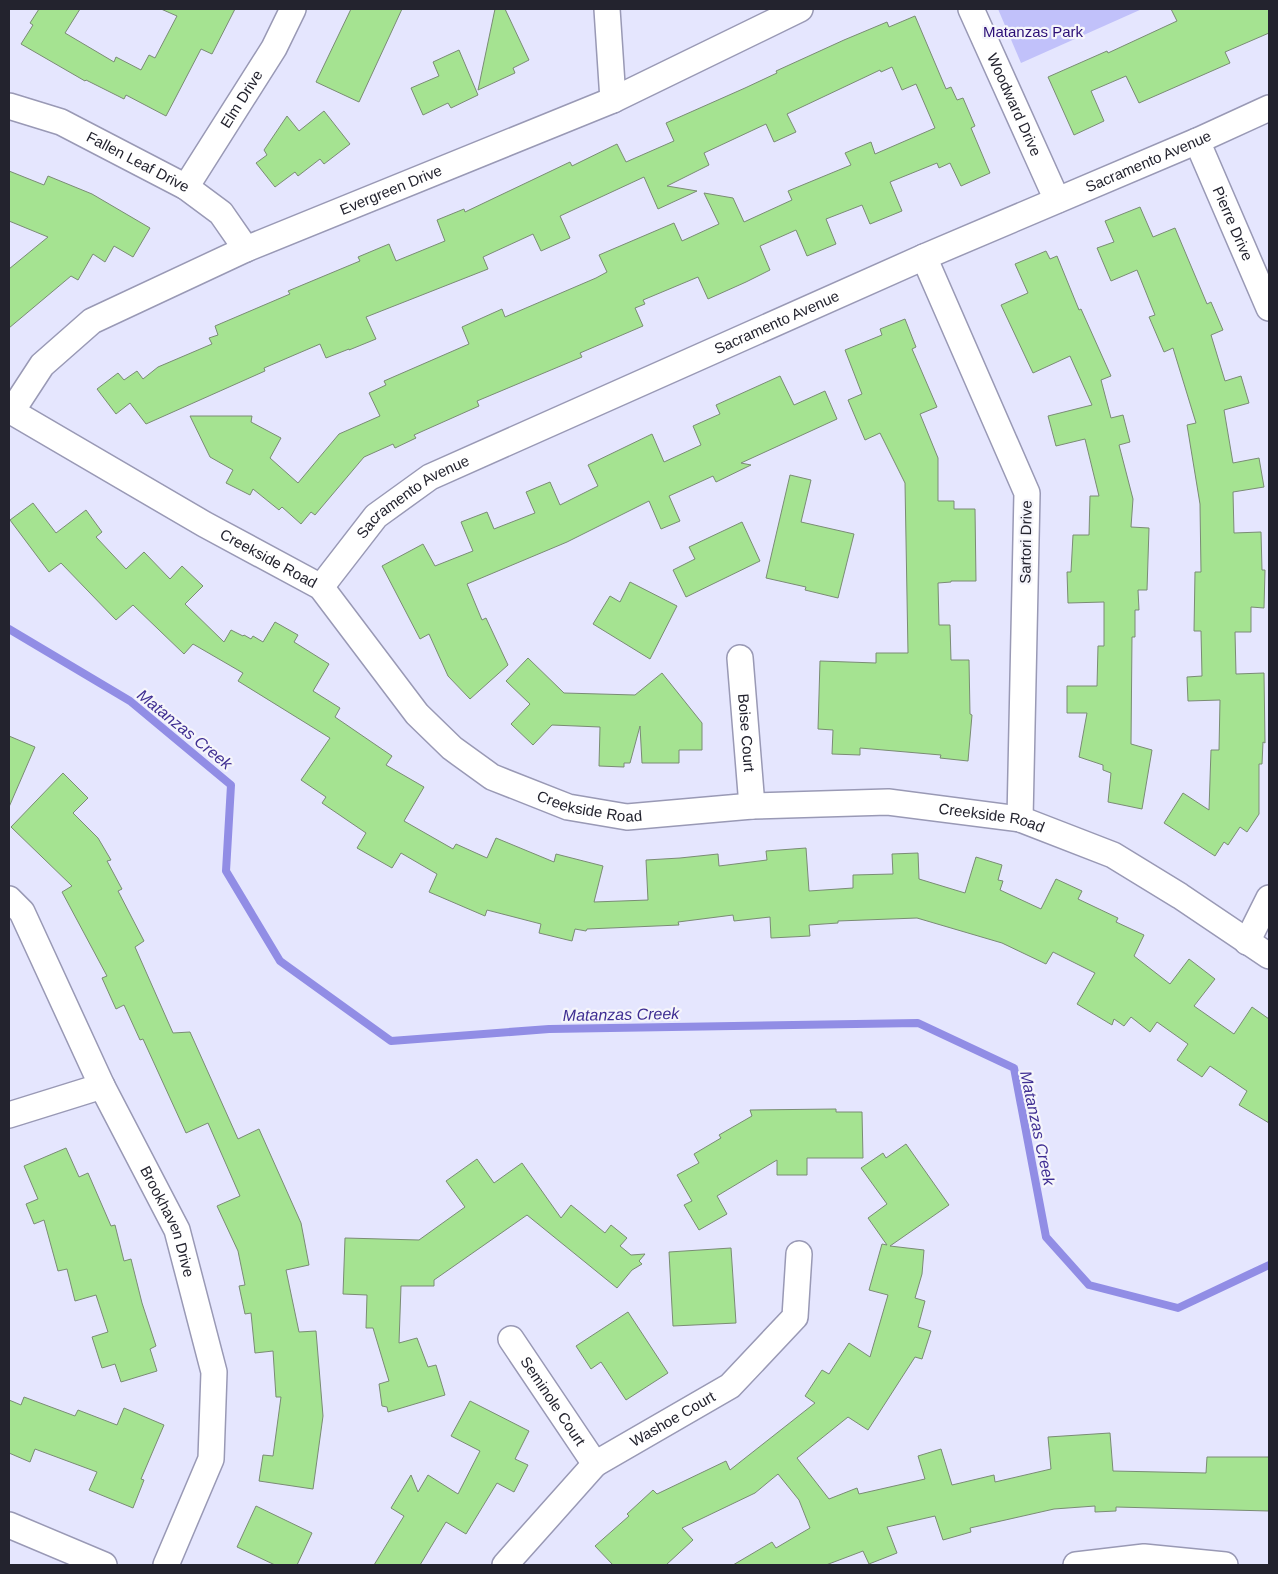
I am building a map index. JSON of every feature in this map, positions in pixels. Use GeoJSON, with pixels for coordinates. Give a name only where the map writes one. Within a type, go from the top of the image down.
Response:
{"type":"FeatureCollection","features":[{"type":"Feature","properties":{"kind":"street","name":"Elm Drive"},"geometry":{"type":"LineString","coordinates":[[186,187],[274,48],[293,9]]}},
{"type":"Feature","properties":{"kind":"street"},"geometry":{"type":"LineString","coordinates":[[607,9],[613,100]]}},
{"type":"Feature","properties":{"kind":"street","name":"Evergreen Drive"},"geometry":{"type":"LineString","coordinates":[[11,410],[42,365],[92,321],[246,249],[613,100],[800,9]]}},
{"type":"Feature","properties":{"kind":"street","name":"Woodward Drive"},"geometry":{"type":"LineString","coordinates":[[971,9],[1057,200]]}},
{"type":"Feature","properties":{"kind":"street","name":"Fallen Leaf Drive"},"geometry":{"type":"LineString","coordinates":[[9,106],[61,122],[186,187],[221,213],[246,249]]}},
{"type":"Feature","properties":{"kind":"street","name":"Sacramento Avenue"},"geometry":{"type":"LineString","coordinates":[[321,587],[376,516],[430,477],[924,257],[1197,141],[1269,108]]}},
{"type":"Feature","properties":{"kind":"street","name":"Pierre Drive"},"geometry":{"type":"LineString","coordinates":[[1197,141],[1269,308]]}},
{"type":"Feature","properties":{"kind":"street","name":"Sartori Drive"},"geometry":{"type":"LineString","coordinates":[[924,257],[1027,493],[1020,819]]}},
{"type":"Feature","properties":{"kind":"street","name":"Creekside Road"},"geometry":{"type":"LineString","coordinates":[[11,410],[204,524],[321,587],[417,714],[452,748],[492,777],[568,807],[627,817],[752,806],[888,802],[1020,819],[1114,855],[1180,896],[1269,956]]}},
{"type":"Feature","properties":{"kind":"street","name":"Boise Court"},"geometry":{"type":"LineString","coordinates":[[740,658],[752,806]]}},
{"type":"Feature","properties":{"kind":"street"},"geometry":{"type":"LineString","coordinates":[[1247,942],[1269,898]]}},
{"type":"Feature","properties":{"kind":"street","name":"Brookhaven Drive"},"geometry":{"type":"LineString","coordinates":[[9,899],[22,912],[102,1086],[177,1230],[214,1372],[211,1459],[166,1565]]}},
{"type":"Feature","properties":{"kind":"street"},"geometry":{"type":"LineString","coordinates":[[9,1114],[102,1086]]}},
{"type":"Feature","properties":{"kind":"street","name":"Washoe Court"},"geometry":{"type":"LineString","coordinates":[[505,1565],[595,1464],[730,1386],[795,1318],[798,1254]]}},
{"type":"Feature","properties":{"kind":"street","name":"Seminole Court"},"geometry":{"type":"LineString","coordinates":[[511,1339],[595,1464]]}},
{"type":"Feature","properties":{"kind":"street"},"geometry":{"type":"LineString","coordinates":[[9,1525],[104,1565]]}},
{"type":"Feature","properties":{"kind":"street"},"geometry":{"type":"LineString","coordinates":[[1076,1565],[1144,1557],[1225,1565]]}},
{"type":"Feature","properties":{"kind":"green space","name":"Matanzas Park"},"geometry":{"type":"Polygon","coordinates":[[[998,9],[1142,9],[1021,63],[998,9]]]}},
{"type":"Feature","properties":{"kind":"building"},"geometry":{"type":"Polygon","coordinates":[[[39,9],[80,9],[65,33],[114,62],[116,57],[141,70],[149,55],[155,58],[177,16],[161,9],[235,9],[212,54],[201,49],[166,116],[126,95],[124,99],[85,81],[21,44],[33,25],[30,23],[39,9]]]}},
{"type":"Feature","properties":{"kind":"building"},"geometry":{"type":"Polygon","coordinates":[[[351,9],[402,9],[359,102],[316,82],[351,9]]]}},
{"type":"Feature","properties":{"kind":"building"},"geometry":{"type":"Polygon","coordinates":[[[495,9],[505,9],[529,60],[513,68],[515,73],[478,90],[495,9]]]}},
{"type":"Feature","properties":{"kind":"building"},"geometry":{"type":"Polygon","coordinates":[[[1171,9],[1269,9],[1269,33],[1225,52],[1230,63],[1139,103],[1126,76],[1091,91],[1104,121],[1074,135],[1048,77],[1107,51],[1108,53],[1177,21],[1171,9]]]}},
{"type":"Feature","properties":{"kind":"building"},"geometry":{"type":"Polygon","coordinates":[[[915,16],[946,89],[951,87],[957,100],[963,98],[975,126],[971,128],[990,173],[961,186],[950,163],[939,168],[937,163],[890,182],[902,211],[870,224],[862,205],[826,219],[836,244],[807,256],[796,230],[760,246],[770,270],[746,282],[708,299],[698,277],[643,300],[645,304],[635,308],[643,326],[580,353],[582,357],[477,401],[479,406],[414,435],[416,438],[395,448],[393,444],[364,457],[315,515],[311,512],[301,524],[282,507],[279,510],[253,489],[250,495],[226,483],[233,470],[210,457],[190,416],[252,416],[251,422],[281,438],[270,458],[298,483],[339,434],[380,416],[369,393],[386,385],[384,381],[469,344],[462,327],[502,309],[505,317],[596,278],[607,272],[599,255],[674,223],[682,241],[719,224],[704,193],[733,198],[744,222],[792,200],[788,191],[851,165],[845,153],[871,142],[875,154],[935,128],[916,84],[902,90],[892,67],[881,72],[880,70],[787,114],[796,132],[774,142],[766,124],[704,153],[709,165],[667,186],[697,191],[658,209],[644,177],[560,216],[570,238],[541,251],[533,234],[483,257],[488,269],[366,317],[376,339],[349,350],[326,358],[320,344],[264,368],[265,371],[146,424],[130,403],[116,414],[97,389],[118,373],[124,380],[137,371],[143,379],[158,367],[212,344],[209,338],[218,335],[215,326],[290,294],[288,291],[360,261],[358,257],[389,244],[396,261],[445,241],[437,220],[464,209],[465,212],[570,162],[572,166],[617,144],[626,162],[674,141],[666,123],[745,88],[777,73],[776,71],[844,40],[887,22],[889,27],[915,16]]]}},
{"type":"Feature","properties":{"kind":"building"},"geometry":{"type":"Polygon","coordinates":[[[459,50],[478,95],[451,108],[448,103],[423,115],[411,88],[439,76],[433,62],[459,50]]]}},
{"type":"Feature","properties":{"kind":"building"},"geometry":{"type":"Polygon","coordinates":[[[324,111],[350,144],[324,164],[320,159],[298,176],[295,172],[275,187],[256,163],[267,155],[264,150],[287,116],[299,131],[324,111]]]}},
{"type":"Feature","properties":{"kind":"building"},"geometry":{"type":"Polygon","coordinates":[[[9,171],[44,185],[48,176],[92,194],[150,228],[133,257],[114,246],[105,262],[93,254],[78,280],[71,276],[9,328],[9,269],[48,237],[9,221],[9,171]]]}},
{"type":"Feature","properties":{"kind":"building"},"geometry":{"type":"Polygon","coordinates":[[[1140,207],[1153,237],[1175,228],[1207,304],[1211,302],[1223,330],[1211,335],[1225,381],[1241,376],[1249,403],[1224,410],[1233,463],[1259,458],[1264,487],[1233,492],[1234,533],[1261,532],[1262,570],[1265,570],[1264,608],[1251,607],[1251,632],[1235,632],[1236,674],[1264,673],[1265,743],[1263,742],[1262,764],[1259,764],[1259,814],[1247,832],[1240,827],[1228,845],[1224,842],[1215,856],[1164,823],[1183,793],[1209,810],[1211,750],[1219,750],[1220,700],[1188,701],[1187,677],[1202,676],[1201,631],[1194,631],[1195,572],[1201,572],[1200,504],[1187,425],[1196,423],[1173,348],[1164,352],[1149,317],[1155,315],[1137,270],[1111,281],[1097,248],[1114,242],[1105,221],[1140,207]]]}},
{"type":"Feature","properties":{"kind":"building"},"geometry":{"type":"Polygon","coordinates":[[[1046,251],[1050,259],[1057,256],[1079,310],[1081,309],[1111,376],[1101,380],[1111,418],[1123,415],[1130,442],[1119,445],[1133,499],[1131,527],[1149,528],[1147,590],[1138,590],[1139,610],[1135,610],[1135,637],[1132,637],[1131,744],[1152,750],[1142,809],[1108,802],[1111,773],[1103,770],[1103,765],[1079,757],[1087,713],[1067,713],[1067,686],[1097,686],[1098,646],[1104,646],[1104,602],[1068,603],[1067,572],[1071,572],[1073,535],[1089,535],[1090,496],[1099,496],[1085,439],[1056,446],[1048,416],[1092,405],[1070,356],[1033,373],[1001,305],[1028,293],[1015,264],[1046,251]]]}},
{"type":"Feature","properties":{"kind":"building"},"geometry":{"type":"Polygon","coordinates":[[[905,319],[916,347],[912,349],[937,407],[920,414],[938,458],[938,501],[954,501],[954,509],[975,509],[976,581],[938,583],[939,625],[950,625],[951,660],[969,660],[970,714],[972,715],[968,761],[940,758],[941,755],[860,748],[860,755],[832,754],[833,730],[818,729],[820,661],[876,663],[876,653],[908,653],[905,483],[880,433],[865,440],[848,400],[862,394],[845,350],[882,335],[880,329],[905,319]]]}},
{"type":"Feature","properties":{"kind":"building"},"geometry":{"type":"Polygon","coordinates":[[[780,376],[794,405],[825,391],[837,419],[741,463],[751,465],[716,482],[713,476],[669,496],[680,521],[661,529],[649,501],[567,542],[467,584],[482,620],[486,618],[508,665],[470,699],[448,676],[429,634],[420,639],[382,566],[423,544],[435,566],[473,551],[461,522],[487,512],[494,529],[535,513],[526,492],[550,482],[560,505],[598,486],[588,465],[652,434],[664,462],[701,445],[693,426],[720,414],[716,405],[780,376]]]}},
{"type":"Feature","properties":{"kind":"building"},"geometry":{"type":"Polygon","coordinates":[[[790,475],[811,480],[801,522],[854,534],[838,598],[805,590],[806,587],[766,578],[790,475]]]}},
{"type":"Feature","properties":{"kind":"building"},"geometry":{"type":"Polygon","coordinates":[[[33,503],[56,533],[86,510],[102,532],[96,537],[126,569],[144,552],[170,579],[182,566],[203,586],[185,604],[224,642],[231,630],[251,639],[253,636],[263,642],[275,622],[298,635],[294,642],[329,664],[313,691],[340,708],[335,717],[392,756],[386,765],[424,787],[404,821],[453,849],[456,844],[487,858],[496,838],[554,862],[556,854],[603,866],[594,902],[648,900],[646,860],[718,854],[719,866],[767,860],[766,851],[806,848],[809,891],[853,888],[853,875],[893,874],[892,854],[918,853],[919,879],[965,893],[976,857],[1002,865],[998,880],[1003,881],[1000,890],[1041,909],[1056,879],[1082,891],[1078,899],[1118,918],[1116,922],[1144,935],[1134,956],[1170,984],[1189,959],[1215,979],[1194,1006],[1234,1034],[1252,1007],[1269,1019],[1269,1123],[1239,1105],[1247,1091],[1210,1066],[1202,1077],[1177,1060],[1188,1044],[1157,1022],[1150,1032],[1131,1017],[1124,1026],[1114,1019],[1112,1025],[1077,1004],[1095,973],[1053,952],[1046,964],[1002,943],[917,918],[838,921],[838,923],[809,925],[810,936],[771,938],[770,917],[734,921],[733,915],[678,922],[679,925],[587,929],[586,931],[575,929],[572,941],[539,933],[541,924],[487,910],[485,916],[429,892],[437,874],[401,853],[392,868],[357,848],[366,833],[322,803],[326,797],[301,780],[330,738],[238,681],[243,673],[193,644],[184,654],[133,605],[116,620],[61,563],[49,572],[10,520],[33,503]]]}},
{"type":"Feature","properties":{"kind":"building"},"geometry":{"type":"Polygon","coordinates":[[[742,522],[760,561],[686,597],[673,570],[695,559],[689,547],[742,522]]]}},
{"type":"Feature","properties":{"kind":"building"},"geometry":{"type":"Polygon","coordinates":[[[630,582],[677,606],[650,659],[593,624],[610,596],[620,602],[630,582]]]}},
{"type":"Feature","properties":{"kind":"building"},"geometry":{"type":"Polygon","coordinates":[[[528,658],[564,693],[635,695],[662,673],[702,723],[702,750],[679,750],[679,763],[642,763],[640,726],[630,763],[624,763],[624,767],[599,766],[600,727],[552,725],[533,745],[511,724],[530,704],[506,681],[528,658]]]}},
{"type":"Feature","properties":{"kind":"building"},"geometry":{"type":"Polygon","coordinates":[[[9,736],[35,747],[9,807],[9,736]]]}},
{"type":"Feature","properties":{"kind":"building"},"geometry":{"type":"Polygon","coordinates":[[[63,773],[88,798],[73,813],[98,838],[111,860],[107,861],[122,889],[118,891],[144,941],[135,947],[173,1033],[190,1032],[238,1139],[259,1129],[301,1223],[309,1265],[286,1270],[299,1332],[316,1331],[323,1416],[313,1489],[259,1481],[263,1455],[273,1456],[281,1397],[276,1397],[273,1351],[255,1353],[251,1313],[245,1314],[239,1286],[245,1285],[238,1251],[217,1206],[240,1196],[208,1123],[186,1133],[143,1039],[140,1040],[124,1005],[116,1009],[102,978],[107,976],[62,892],[72,886],[11,827],[63,773]]]}},
{"type":"Feature","properties":{"kind":"building"},"geometry":{"type":"Polygon","coordinates":[[[836,1109],[836,1112],[862,1112],[863,1158],[807,1158],[807,1175],[777,1175],[777,1160],[717,1196],[727,1214],[699,1230],[684,1205],[692,1201],[677,1175],[699,1163],[694,1154],[721,1138],[719,1135],[752,1116],[750,1110],[836,1109]]]}},
{"type":"Feature","properties":{"kind":"building"},"geometry":{"type":"Polygon","coordinates":[[[906,1144],[949,1205],[890,1246],[924,1250],[922,1274],[915,1298],[925,1301],[918,1327],[931,1331],[922,1359],[915,1357],[868,1430],[848,1417],[797,1458],[829,1499],[857,1488],[859,1494],[925,1479],[918,1456],[941,1449],[952,1485],[994,1475],[995,1482],[1051,1469],[1048,1437],[1110,1433],[1113,1471],[1206,1473],[1207,1457],[1269,1457],[1269,1511],[1116,1507],[1116,1511],[1095,1512],[1095,1506],[1054,1509],[970,1528],[971,1532],[943,1540],[935,1516],[887,1527],[897,1553],[869,1564],[863,1551],[826,1565],[733,1565],[772,1542],[776,1548],[810,1528],[799,1500],[778,1474],[755,1493],[682,1528],[693,1540],[666,1565],[613,1565],[595,1546],[629,1516],[627,1514],[653,1490],[657,1494],[726,1461],[730,1470],[815,1403],[805,1396],[822,1370],[829,1374],[849,1343],[870,1357],[888,1295],[869,1290],[882,1244],[887,1245],[868,1218],[887,1204],[861,1168],[883,1153],[886,1158],[906,1144]]]}},
{"type":"Feature","properties":{"kind":"building"},"geometry":{"type":"Polygon","coordinates":[[[66,1148],[79,1177],[88,1173],[111,1226],[115,1225],[124,1261],[131,1259],[142,1303],[156,1346],[150,1349],[157,1371],[121,1382],[115,1364],[102,1368],[92,1337],[108,1332],[96,1295],[75,1301],[67,1269],[58,1271],[44,1220],[34,1224],[26,1204],[38,1199],[24,1166],[66,1148]]]}},
{"type":"Feature","properties":{"kind":"building"},"geometry":{"type":"Polygon","coordinates":[[[477,1159],[494,1183],[522,1163],[561,1218],[571,1205],[605,1233],[611,1225],[627,1238],[620,1246],[631,1255],[645,1254],[639,1261],[642,1264],[632,1270],[617,1288],[527,1215],[434,1280],[434,1286],[401,1286],[399,1343],[417,1338],[428,1367],[436,1365],[445,1395],[388,1412],[387,1407],[382,1406],[379,1384],[389,1381],[373,1328],[366,1328],[367,1295],[343,1294],[345,1238],[419,1240],[465,1207],[446,1181],[477,1159]]]}},
{"type":"Feature","properties":{"kind":"building"},"geometry":{"type":"Polygon","coordinates":[[[731,1248],[736,1323],[673,1326],[669,1252],[731,1248]]]}},
{"type":"Feature","properties":{"kind":"building"},"geometry":{"type":"Polygon","coordinates":[[[628,1312],[668,1373],[626,1400],[601,1362],[591,1369],[576,1346],[628,1312]]]}},
{"type":"Feature","properties":{"kind":"building"},"geometry":{"type":"Polygon","coordinates":[[[24,1397],[75,1416],[78,1410],[117,1425],[124,1408],[164,1425],[141,1479],[144,1480],[133,1508],[89,1490],[97,1472],[35,1449],[30,1462],[9,1453],[9,1400],[21,1405],[24,1397]]]}},
{"type":"Feature","properties":{"kind":"building"},"geometry":{"type":"Polygon","coordinates":[[[470,1401],[529,1431],[515,1459],[528,1465],[514,1492],[497,1483],[466,1534],[446,1522],[420,1565],[374,1565],[404,1516],[391,1508],[411,1475],[418,1492],[428,1475],[458,1494],[480,1451],[451,1436],[470,1401]]]}},
{"type":"Feature","properties":{"kind":"building"},"geometry":{"type":"Polygon","coordinates":[[[256,1506],[312,1533],[297,1565],[275,1565],[237,1547],[256,1506]]]}},
{"type":"Feature","properties":{"kind":"waterway","name":"Matanzas Creek"},"geometry":{"type":"LineString","coordinates":[[9,629],[130,701],[231,785],[226,871],[280,961],[391,1041],[549,1029],[918,1023],[1014,1068],[1046,1237],[1089,1285],[1178,1308],[1269,1265]]}}]}
